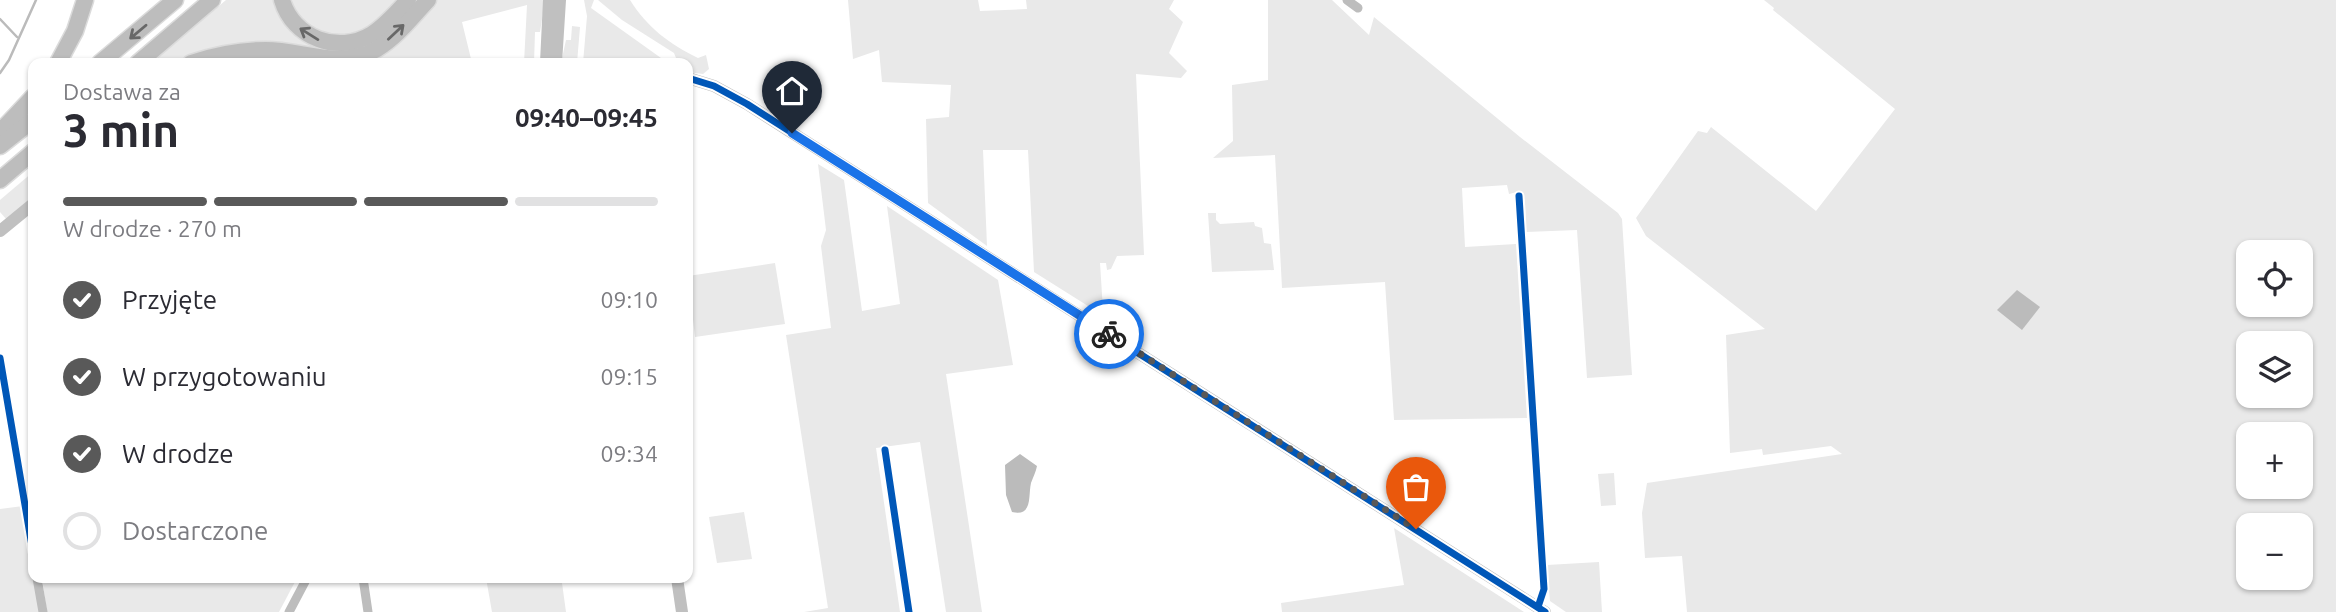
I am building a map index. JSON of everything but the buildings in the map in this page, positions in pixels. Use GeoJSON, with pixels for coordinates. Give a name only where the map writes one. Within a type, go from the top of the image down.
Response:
{"type":"FeatureCollection","features":[{"type":"Feature","properties":{"kind":"highway"},"geometry":{"type":"LineString","coordinates":[[61,58],[75,31],[85,0]]}},
{"type":"Feature","properties":{"kind":"highway"},"geometry":{"type":"LineString","coordinates":[[106,58],[175,0]]}},
{"type":"Feature","properties":{"kind":"highway"},"geometry":{"type":"LineString","coordinates":[[144,58],[212,0]]}},
{"type":"Feature","properties":{"kind":"highway"},"geometry":{"type":"LineString","coordinates":[[282,0],[290,17],[305,33],[320,41],[338,44],[370,36],[408,0]]}},
{"type":"Feature","properties":{"kind":"highway"},"geometry":{"type":"LineString","coordinates":[[209,58],[231,52],[265,50],[328,58],[354,57],[377,48],[397,33],[428,0]]}},
{"type":"Feature","properties":{"kind":"highway"},"geometry":{"type":"LineString","coordinates":[[0,132],[28,102]]}},
{"type":"Feature","properties":{"kind":"highway"},"geometry":{"type":"LineString","coordinates":[[0,146],[28,124]]}},
{"type":"Feature","properties":{"kind":"highway"},"geometry":{"type":"LineString","coordinates":[[0,180],[28,156]]}},
{"type":"Feature","properties":{"kind":"street"},"geometry":{"type":"LineString","coordinates":[[546,58],[549,0]]}},
{"type":"Feature","properties":{"kind":"street"},"geometry":{"type":"LineString","coordinates":[[556,58],[560,0]]}},
{"type":"Feature","properties":{"kind":"street"},"geometry":{"type":"LineString","coordinates":[[1347,0],[1358,8]]}},
{"type":"Feature","properties":{"kind":"street"},"geometry":{"type":"LineString","coordinates":[[693,80],[714,86],[747,104],[1541,610],[1544,592],[1519,196]]}},
{"type":"Feature","properties":{"kind":"street"},"geometry":{"type":"LineString","coordinates":[[0,231],[28,208]]}},
{"type":"Feature","properties":{"kind":"street"},"geometry":{"type":"LineString","coordinates":[[0,358],[28,523]]}},
{"type":"Feature","properties":{"kind":"street"},"geometry":{"type":"LineString","coordinates":[[885,450],[909,612]]}},
{"type":"Feature","properties":{"kind":"street"},"geometry":{"type":"LineString","coordinates":[[38,583],[43,612]]}},
{"type":"Feature","properties":{"kind":"street"},"geometry":{"type":"LineString","coordinates":[[289,612],[304,583]]}},
{"type":"Feature","properties":{"kind":"street"},"geometry":{"type":"LineString","coordinates":[[364,583],[368,612]]}},
{"type":"Feature","properties":{"kind":"street"},"geometry":{"type":"LineString","coordinates":[[678,583],[682,612]]}},
{"type":"Feature","properties":{"kind":"shaded area"},"geometry":{"type":"Polygon","coordinates":[[[226,0],[277,0],[278,5],[339,48],[414,0],[422,0],[356,52],[203,54],[191,58],[158,58],[226,0]]]}},
{"type":"Feature","properties":{"kind":"shaded area"},"geometry":{"type":"Polygon","coordinates":[[[289,0],[402,0],[372,24],[357,32],[328,36],[314,30],[301,18],[289,0]]]}},
{"type":"Feature","properties":{"kind":"shaded area"},"geometry":{"type":"Polygon","coordinates":[[[436,0],[545,0],[540,32],[535,32],[534,58],[524,58],[527,5],[462,22],[471,58],[363,58],[403,34],[436,0]]]}},
{"type":"Feature","properties":{"kind":"shaded area"},"geometry":{"type":"Polygon","coordinates":[[[584,0],[594,0],[591,8],[661,58],[583,58],[587,16],[584,0]]]}},
{"type":"Feature","properties":{"kind":"shaded area"},"geometry":{"type":"Polygon","coordinates":[[[598,0],[630,0],[651,27],[668,41],[698,58],[706,55],[709,69],[703,74],[693,73],[693,58],[676,58],[674,53],[622,20],[598,0]]]}},
{"type":"Feature","properties":{"kind":"shaded area"},"geometry":{"type":"Polygon","coordinates":[[[848,0],[978,0],[980,11],[1027,9],[1026,0],[1174,0],[1169,9],[1183,22],[1169,53],[1187,71],[1181,78],[1136,74],[1144,255],[1117,256],[1111,269],[1107,270],[1106,263],[1100,263],[1103,310],[1096,311],[1034,272],[1028,150],[983,150],[987,246],[928,203],[926,119],[949,117],[951,85],[882,82],[879,50],[853,59],[848,0]]]}},
{"type":"Feature","properties":{"kind":"shaded area"},"geometry":{"type":"Polygon","coordinates":[[[1268,0],[1332,0],[1369,35],[1374,17],[1520,137],[1618,213],[1622,219],[1632,375],[1587,378],[1577,230],[1526,232],[1525,201],[1521,191],[1509,194],[1507,185],[1462,188],[1465,247],[1516,244],[1527,418],[1394,420],[1385,282],[1282,288],[1275,155],[1213,158],[1233,141],[1232,85],[1268,80],[1268,0]]]}},
{"type":"Feature","properties":{"kind":"shaded area"},"geometry":{"type":"Polygon","coordinates":[[[1764,0],[2336,0],[2336,612],[1687,612],[1682,556],[1645,558],[1642,513],[1647,483],[1842,454],[1831,446],[1763,455],[1762,449],[1730,453],[1726,335],[1765,329],[1646,236],[1636,218],[1698,131],[1707,133],[1711,127],[1816,211],[1895,109],[1764,0]]]}},
{"type":"Feature","properties":{"kind":"shaded area"},"geometry":{"type":"Polygon","coordinates":[[[572,26],[580,27],[577,58],[562,58],[566,40],[571,40],[572,26]]]}},
{"type":"Feature","properties":{"kind":"shaded area"},"geometry":{"type":"Polygon","coordinates":[[[818,164],[844,180],[862,311],[900,304],[887,206],[998,280],[1013,365],[946,374],[982,612],[946,612],[920,442],[876,448],[900,612],[804,612],[828,608],[786,335],[831,328],[821,246],[826,230],[818,164]]]}},
{"type":"Feature","properties":{"kind":"shaded area"},"geometry":{"type":"Polygon","coordinates":[[[28,176],[28,202],[7,220],[0,212],[0,200],[28,176]]]}},
{"type":"Feature","properties":{"kind":"shaded area"},"geometry":{"type":"Polygon","coordinates":[[[1208,213],[1216,213],[1216,220],[1220,224],[1254,222],[1255,226],[1262,228],[1264,243],[1271,244],[1274,270],[1212,272],[1208,213]]]}},
{"type":"Feature","properties":{"kind":"shaded area"},"geometry":{"type":"Polygon","coordinates":[[[775,263],[785,324],[695,337],[693,275],[775,263]]]}},
{"type":"Feature","properties":{"kind":"shaded area"},"geometry":{"type":"Polygon","coordinates":[[[2017,290],[2040,307],[2022,330],[1997,310],[2017,290]]]}},
{"type":"Feature","properties":{"kind":"shaded area"},"geometry":{"type":"Polygon","coordinates":[[[1020,454],[1037,466],[1028,504],[1019,513],[1012,512],[1006,495],[1005,465],[1020,454]]]}},
{"type":"Feature","properties":{"kind":"shaded area"},"geometry":{"type":"Polygon","coordinates":[[[1614,473],[1616,505],[1601,506],[1598,474],[1614,473]]]}},
{"type":"Feature","properties":{"kind":"shaded area"},"geometry":{"type":"Polygon","coordinates":[[[23,506],[28,535],[28,583],[36,583],[41,612],[0,612],[0,509],[23,506]]]}},
{"type":"Feature","properties":{"kind":"shaded area"},"geometry":{"type":"Polygon","coordinates":[[[744,512],[752,559],[717,563],[709,517],[744,512]]]}},
{"type":"Feature","properties":{"kind":"shaded area"},"geometry":{"type":"Polygon","coordinates":[[[1394,528],[1524,612],[1282,612],[1281,603],[1404,585],[1394,528]]]}},
{"type":"Feature","properties":{"kind":"shaded area"},"geometry":{"type":"Polygon","coordinates":[[[1599,562],[1602,612],[1566,612],[1550,601],[1547,565],[1599,562]]]}},
{"type":"Feature","properties":{"kind":"shaded area"},"geometry":{"type":"Polygon","coordinates":[[[43,583],[294,583],[279,612],[47,612],[43,583]]]}},
{"type":"Feature","properties":{"kind":"shaded area"},"geometry":{"type":"Polygon","coordinates":[[[487,583],[562,583],[566,612],[492,612],[487,583]]]}},
{"type":"Feature","properties":{"kind":"waterway"},"geometry":{"type":"LineString","coordinates":[[0,73],[9,60],[36,0]]}},
{"type":"Feature","properties":{"kind":"waterway"},"geometry":{"type":"LineString","coordinates":[[0,19],[17,37]]}},
{"type":"Feature","properties":{"kind":"cycle path"},"geometry":{"type":"LineString","coordinates":[[693,80],[714,86],[747,104],[1545,612]]}},
{"type":"Feature","properties":{"kind":"cycle path"},"geometry":{"type":"LineString","coordinates":[[1519,196],[1544,589],[1538,607]]}},
{"type":"Feature","properties":{"kind":"cycle path"},"geometry":{"type":"LineString","coordinates":[[0,358],[28,523]]}},
{"type":"Feature","properties":{"kind":"cycle path"},"geometry":{"type":"LineString","coordinates":[[885,450],[909,612]]}},
{"type":"Feature","properties":{"kind":"way so far"},"geometry":{"type":"LineString","coordinates":[[1109,334],[1416,529]]}},
{"type":"Feature","properties":{"kind":"route"},"geometry":{"type":"LineString","coordinates":[[792,133],[1109,334]]}}]}
